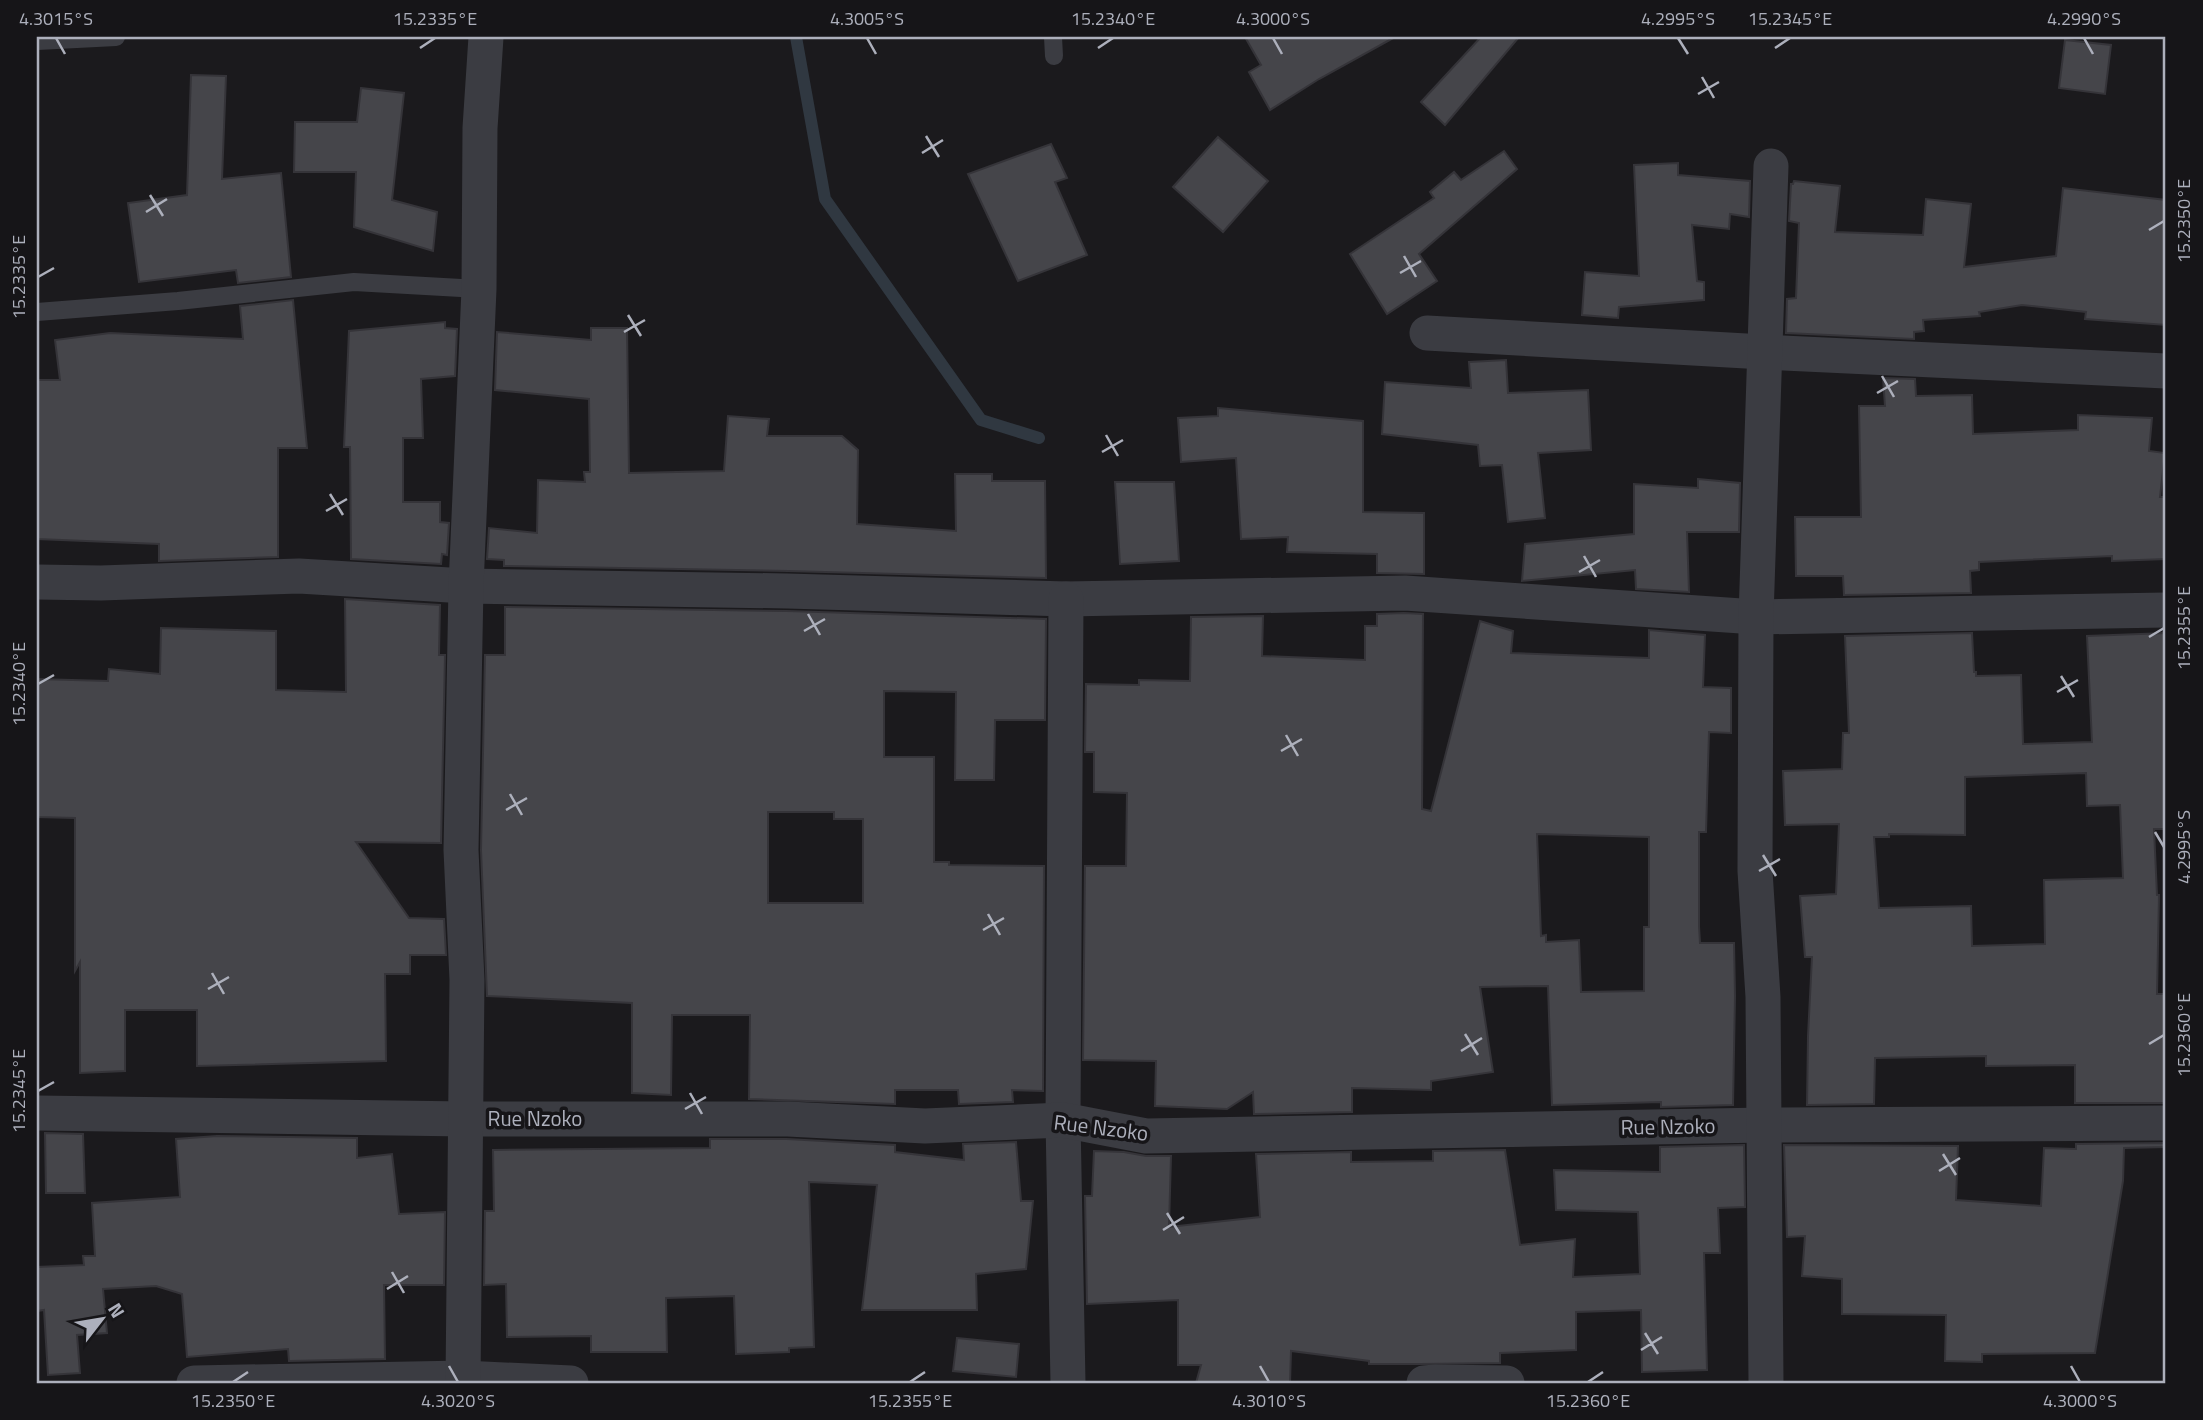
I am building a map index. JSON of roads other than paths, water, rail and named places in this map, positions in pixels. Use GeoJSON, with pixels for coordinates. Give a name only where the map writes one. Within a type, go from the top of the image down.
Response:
{"type":"FeatureCollection","features":[{"type":"Feature","properties":{"kind":"street"},"geometry":{"type":"LineString","coordinates":[[463,1381],[467,979],[461,849],[466,586],[479,289],[480,128],[486,37]]}},
{"type":"Feature","properties":{"kind":"street"},"geometry":{"type":"LineString","coordinates":[[1766,1383],[1763,997],[1755,871],[1756,618],[1771,166]]}},
{"type":"Feature","properties":{"kind":"street"},"geometry":{"type":"LineString","coordinates":[[1427,333],[2166,371]]}},
{"type":"Feature","properties":{"kind":"street"},"geometry":{"type":"LineString","coordinates":[[37,582],[101,583],[299,576],[466,586],[1066,599],[1405,593],[1756,618],[2166,610]]}},
{"type":"Feature","properties":{"kind":"street"},"geometry":{"type":"LineString","coordinates":[[1066,599],[1063,1120],[1068,1383]]}},
{"type":"Feature","properties":{"kind":"street","name":"Rue Nzoko"},"geometry":{"type":"LineString","coordinates":[[37,1113],[466,1119],[788,1119],[925,1126],[1063,1120],[1146,1136],[1765,1125],[2166,1123]]}},
{"type":"Feature","properties":{"kind":"street"},"geometry":{"type":"LineString","coordinates":[[194,1383],[571,1383]]}},
{"type":"Feature","properties":{"kind":"street"},"geometry":{"type":"LineString","coordinates":[[1424,1383],[1507,1383]]}},
{"type":"Feature","properties":{"kind":"lane"},"geometry":{"type":"LineString","coordinates":[[37,41],[116,37]]}},
{"type":"Feature","properties":{"kind":"lane"},"geometry":{"type":"LineString","coordinates":[[1053,37],[1054,55]]}},
{"type":"Feature","properties":{"kind":"lane"},"geometry":{"type":"LineString","coordinates":[[37,312],[178,301],[354,282],[479,289]]}},
{"type":"Feature","properties":{"kind":"waterway"},"geometry":{"type":"LineString","coordinates":[[796,37],[825,199],[981,420],[1039,438],[1010,429]]}}]}
